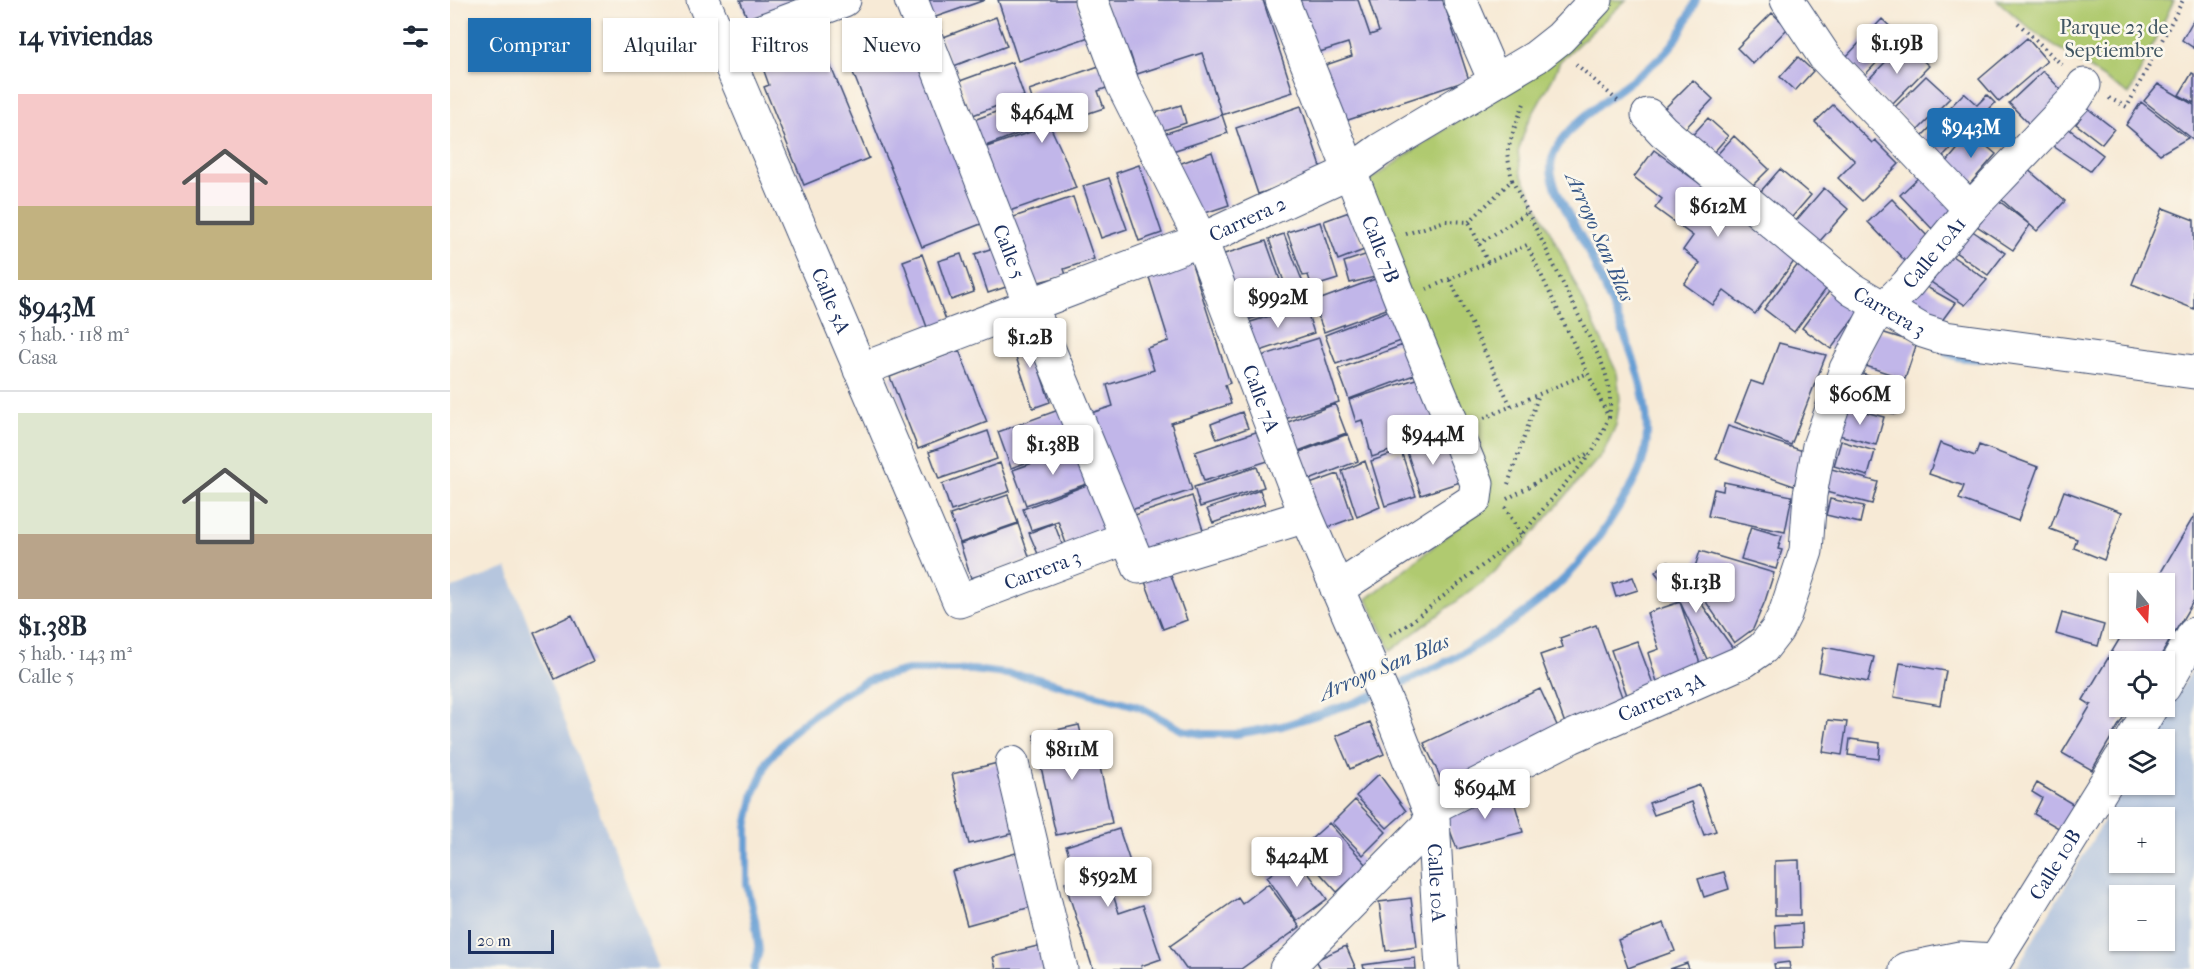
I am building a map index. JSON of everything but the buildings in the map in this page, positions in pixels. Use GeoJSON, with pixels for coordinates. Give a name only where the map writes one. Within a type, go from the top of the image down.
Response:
{"type":"FeatureCollection","features":[{"type":"Feature","properties":{"kind":"street","name":"Calle 5A"},"geometry":{"type":"LineString","coordinates":[[703,0],[959,601]]}},
{"type":"Feature","properties":{"kind":"street"},"geometry":{"type":"LineString","coordinates":[[721,46],[844,0]]}},
{"type":"Feature","properties":{"kind":"street","name":"Calle 5"},"geometry":{"type":"LineString","coordinates":[[910,0],[1030,304],[1139,567],[1306,516]]}},
{"type":"Feature","properties":{"kind":"street","name":"Calle 7A"},"geometry":{"type":"LineString","coordinates":[[1091,0],[1123,85],[1201,240],[1306,516],[1367,658]]}},
{"type":"Feature","properties":{"kind":"street","name":"Calle 7B"},"geometry":{"type":"LineString","coordinates":[[1282,0],[1454,431],[1477,483],[1488,501]]}},
{"type":"Feature","properties":{"kind":"street"},"geometry":{"type":"LineString","coordinates":[[1460,0],[1495,81]]}},
{"type":"Feature","properties":{"kind":"street","name":"Carrera 2"},"geometry":{"type":"LineString","coordinates":[[860,370],[1201,240],[1351,171],[1380,150],[1536,57],[1596,0]]}},
{"type":"Feature","properties":{"kind":"street"},"geometry":{"type":"LineString","coordinates":[[1787,0],[1825,57],[1970,209]]}},
{"type":"Feature","properties":{"kind":"street","name":"Calle 10A1"},"geometry":{"type":"LineString","coordinates":[[1809,514],[1819,446],[1846,369],[1872,320],[1907,285],[1970,209],[2075,99],[2084,85]]}},
{"type":"Feature","properties":{"kind":"street","name":"Carrera 3"},"geometry":{"type":"LineString","coordinates":[[1635,110],[1853,290],[1923,331],[1945,338],[2194,372]]}},
{"type":"Feature","properties":{"kind":"street"},"geometry":{"type":"LineString","coordinates":[[1337,589],[1488,501]]}},
{"type":"Feature","properties":{"kind":"street","name":"Carrera 3A"},"geometry":{"type":"LineString","coordinates":[[1286,969],[1431,814],[1571,737],[1744,661],[1763,648],[1777,630],[1785,614],[1806,551],[1809,514]]}},
{"type":"Feature","properties":{"kind":"street","name":"Carrera 3"},"geometry":{"type":"LineString","coordinates":[[959,601],[1126,538]]}},
{"type":"Feature","properties":{"kind":"street"},"geometry":{"type":"LineString","coordinates":[[2175,668],[2194,634]]}},
{"type":"Feature","properties":{"kind":"street","name":"Calle 10A"},"geometry":{"type":"LineString","coordinates":[[1367,658],[1431,814],[1442,969]]}},
{"type":"Feature","properties":{"kind":"street"},"geometry":{"type":"LineString","coordinates":[[1012,762],[1060,969]]}},
{"type":"Feature","properties":{"kind":"street","name":"Calle 10B"},"geometry":{"type":"LineString","coordinates":[[1993,965],[2109,778]]}},
{"type":"Feature","properties":{"kind":"street"},"geometry":{"type":"LineString","coordinates":[[1906,969],[1960,958],[1993,965]]}},
{"type":"Feature","properties":{"kind":"path"},"geometry":{"type":"LineString","coordinates":[[2127,107],[2183,0]]}},
{"type":"Feature","properties":{"kind":"path"},"geometry":{"type":"LineString","coordinates":[[1575,63],[1635,110]]}},
{"type":"Feature","properties":{"kind":"path"},"geometry":{"type":"LineString","coordinates":[[1367,658],[1521,535],[1593,451],[1610,418],[1609,379],[1512,180],[1508,153],[1523,104],[1530,95]]}},
{"type":"Feature","properties":{"kind":"path"},"geometry":{"type":"LineString","coordinates":[[1379,244],[1445,221],[1469,222],[1512,180]]}},
{"type":"Feature","properties":{"kind":"path"},"geometry":{"type":"LineString","coordinates":[[1479,244],[1528,212]]}},
{"type":"Feature","properties":{"kind":"path"},"geometry":{"type":"LineString","coordinates":[[1469,222],[1488,263]]}},
{"type":"Feature","properties":{"kind":"path"},"geometry":{"type":"LineString","coordinates":[[1401,300],[1527,244],[1610,418]]}},
{"type":"Feature","properties":{"kind":"path"},"geometry":{"type":"LineString","coordinates":[[1450,280],[1511,406]]}},
{"type":"Feature","properties":{"kind":"path"},"geometry":{"type":"LineString","coordinates":[[1454,431],[1588,373]]}},
{"type":"Feature","properties":{"kind":"path"},"geometry":{"type":"LineString","coordinates":[[1488,501],[1593,451]]}},
{"type":"Feature","properties":{"kind":"shaded area"},"geometry":{"type":"Polygon","coordinates":[[[507,568],[659,969],[450,969],[450,589],[507,568]]]}},
{"type":"Feature","properties":{"kind":"shaded area"},"geometry":{"type":"Polygon","coordinates":[[[2194,667],[2194,969],[2016,969],[2109,812],[2109,873],[2175,873],[2175,807],[2112,807],[2119,795],[2175,795],[2175,729],[2157,729],[2164,717],[2175,717],[2175,699],[2194,667]]]}},
{"type":"Feature","properties":{"kind":"green space"},"geometry":{"type":"Polygon","coordinates":[[[1607,0],[1626,0],[1560,61],[1527,124],[1518,152],[1521,174],[1617,373],[1620,399],[1616,425],[1603,453],[1524,544],[1488,578],[1391,650],[1367,599],[1486,505],[1367,182],[1534,69],[1607,0]]]}},
{"type":"Feature","properties":{"kind":"green space","name":"Parque 23 de Septiembre"},"geometry":{"type":"Polygon","coordinates":[[[1997,0],[2174,0],[2129,95],[2031,30],[1997,0]]]}},
{"type":"Feature","properties":{"kind":"waterway","name":"Arroyo San Blas"},"geometry":{"type":"LineString","coordinates":[[1388,689],[1462,654],[1508,625],[1550,592],[1583,559],[1638,474],[1647,432],[1639,378],[1628,344],[1590,254],[1559,196],[1551,166],[1555,151],[1580,120],[1670,48],[1683,28],[1696,0]]}},
{"type":"Feature","properties":{"kind":"waterway"},"geometry":{"type":"LineString","coordinates":[[1947,353],[1958,357],[1978,359]]}},
{"type":"Feature","properties":{"kind":"waterway","name":"Arroyo San Blas"},"geometry":{"type":"LineString","coordinates":[[754,969],[759,951],[747,884],[747,827],[754,793],[768,760],[794,730],[835,699],[868,680],[908,670],[973,670],[1031,677],[1140,707],[1182,730],[1203,734],[1236,734],[1282,726],[1376,694]]}}]}
